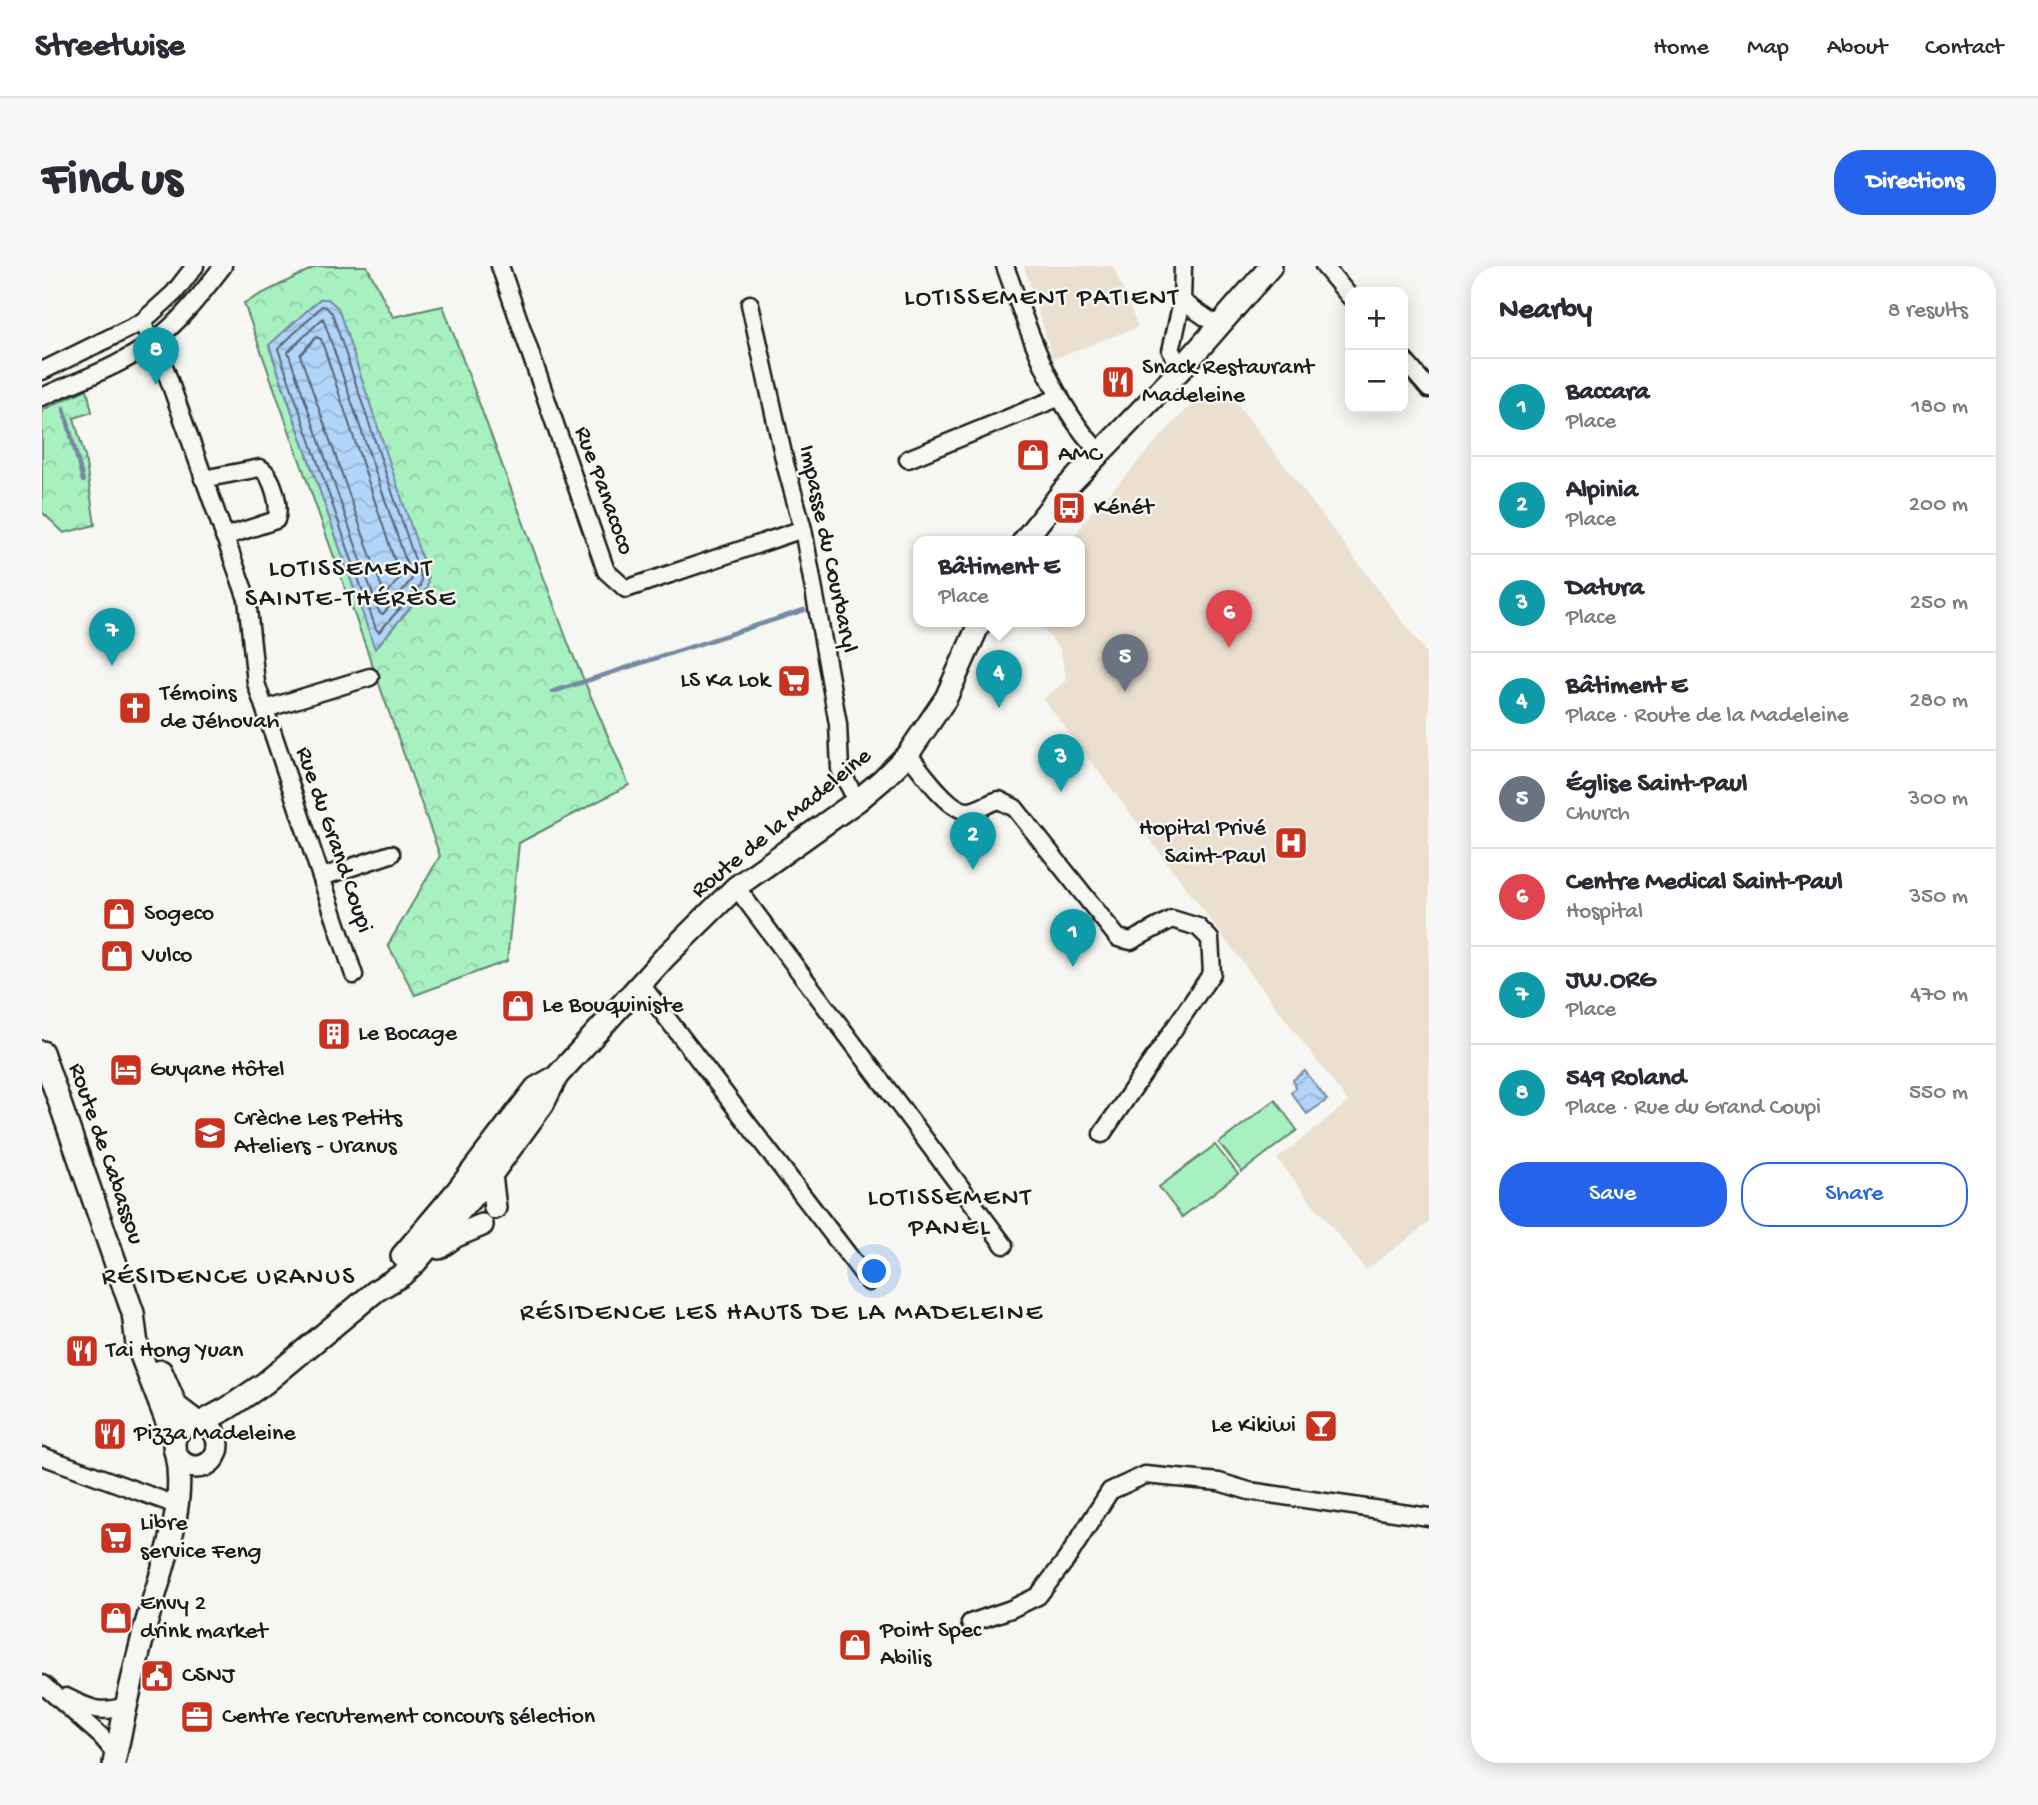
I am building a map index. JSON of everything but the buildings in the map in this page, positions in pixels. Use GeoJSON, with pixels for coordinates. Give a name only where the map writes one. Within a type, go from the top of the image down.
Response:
{"type":"FeatureCollection","features":[{"type":"Feature","properties":{"kind":"main road"},"geometry":{"type":"LineString","coordinates":[[1028,536],[1065,490],[1182,368],[1271,266]]}},
{"type":"Feature","properties":{"kind":"main road","name":"Route de la Madeleine"},"geometry":{"type":"LineString","coordinates":[[198,1422],[228,1408],[265,1383],[377,1290],[402,1275],[416,1262],[491,1175],[543,1104],[557,1076],[640,983],[736,887],[858,801],[908,754],[946,698],[978,627]]}},
{"type":"Feature","properties":{"kind":"main road","name":"Route de Cabassou"},"geometry":{"type":"LineString","coordinates":[[42,1052],[133,1313],[149,1341],[176,1406],[198,1422]]}},
{"type":"Feature","properties":{"kind":"main road","name":"Route de la Madeleine"},"geometry":{"type":"LineString","coordinates":[[377,1290],[536,1088],[557,1076]]}},
{"type":"Feature","properties":{"kind":"main road"},"geometry":{"type":"LineString","coordinates":[[491,1175],[495,1208]]}},
{"type":"Feature","properties":{"kind":"main road"},"geometry":{"type":"LineString","coordinates":[[416,1262],[456,1236],[482,1225]]}},
{"type":"Feature","properties":{"kind":"main road","name":"Route de Cabassou"},"geometry":{"type":"LineString","coordinates":[[133,1313],[137,1345],[175,1447]]}},
{"type":"Feature","properties":{"kind":"main road","name":"Route de la Madeleine"},"geometry":{"type":"LineString","coordinates":[[219,1446],[235,1416],[265,1383]]}},
{"type":"Feature","properties":{"kind":"main road"},"geometry":{"type":"LineString","coordinates":[[115,1758],[170,1537],[179,1486],[175,1447],[180,1429],[198,1422],[211,1428],[219,1446],[213,1460],[193,1467],[186,1464],[175,1447]]}},
{"type":"Feature","properties":{"kind":"main road"},"geometry":{"type":"LineString","coordinates":[[170,1537],[207,1464]]}},
{"type":"Feature","properties":{"kind":"street"},"geometry":{"type":"LineString","coordinates":[[42,371],[142,323],[174,293],[195,266]]}},
{"type":"Feature","properties":{"kind":"street"},"geometry":{"type":"LineString","coordinates":[[42,397],[103,370],[152,343],[172,326],[223,266]]}},
{"type":"Feature","properties":{"kind":"street","name":"Rue Panacoco"},"geometry":{"type":"LineString","coordinates":[[500,266],[606,571],[626,589],[803,529]]}},
{"type":"Feature","properties":{"kind":"street"},"geometry":{"type":"LineString","coordinates":[[1005,266],[1037,354],[1060,397],[1100,453]]}},
{"type":"Feature","properties":{"kind":"street"},"geometry":{"type":"LineString","coordinates":[[1182,368],[1171,351],[1182,301],[1183,266]]}},
{"type":"Feature","properties":{"kind":"street"},"geometry":{"type":"LineString","coordinates":[[1324,266],[1345,291]]}},
{"type":"Feature","properties":{"kind":"street"},"geometry":{"type":"LineString","coordinates":[[1182,301],[1218,326]]}},
{"type":"Feature","properties":{"kind":"street","name":"Impasse du Courbaryl"},"geometry":{"type":"LineString","coordinates":[[750,304],[803,529],[838,724],[840,769],[858,801]]}},
{"type":"Feature","properties":{"kind":"street","name":"Rue du Grand Coupi"},"geometry":{"type":"LineString","coordinates":[[142,323],[168,376],[247,599],[253,667],[354,975]]}},
{"type":"Feature","properties":{"kind":"street"},"geometry":{"type":"LineString","coordinates":[[1408,365],[1429,389]]}},
{"type":"Feature","properties":{"kind":"street"},"geometry":{"type":"LineString","coordinates":[[908,459],[1060,397]]}},
{"type":"Feature","properties":{"kind":"street"},"geometry":{"type":"LineString","coordinates":[[203,479],[260,468],[267,471],[270,478],[279,513],[276,520],[224,537]]}},
{"type":"Feature","properties":{"kind":"street"},"geometry":{"type":"LineString","coordinates":[[265,709],[370,677]]}},
{"type":"Feature","properties":{"kind":"street"},"geometry":{"type":"LineString","coordinates":[[908,754],[948,801],[959,809],[971,811],[999,800],[1004,800],[1015,808],[1118,938],[1131,941],[1172,919],[1198,927],[1210,939],[1212,973],[1102,1134]]}},
{"type":"Feature","properties":{"kind":"street"},"geometry":{"type":"LineString","coordinates":[[322,877],[391,854]]}},
{"type":"Feature","properties":{"kind":"street"},"geometry":{"type":"LineString","coordinates":[[736,887],[1004,1245]]}},
{"type":"Feature","properties":{"kind":"street"},"geometry":{"type":"LineString","coordinates":[[640,983],[869,1282]]}},
{"type":"Feature","properties":{"kind":"street"},"geometry":{"type":"LineString","coordinates":[[42,1456],[176,1505]]}},
{"type":"Feature","properties":{"kind":"street"},"geometry":{"type":"LineString","coordinates":[[970,1623],[1011,1609],[1038,1596],[1066,1560],[1110,1491],[1145,1475],[1219,1482],[1249,1491],[1429,1517]]}},
{"type":"Feature","properties":{"kind":"street"},"geometry":{"type":"LineString","coordinates":[[42,1683],[88,1708],[107,1712],[126,1706]]}},
{"type":"Feature","properties":{"kind":"street"},"geometry":{"type":"LineString","coordinates":[[42,1683],[101,1736],[115,1758]]}},
{"type":"Feature","properties":{"kind":"shaded area"},"geometry":{"type":"Polygon","coordinates":[[[1024,266],[1113,266],[1138,327],[1053,359],[1024,266]]]}},
{"type":"Feature","properties":{"kind":"shaded area","name":"Hopital Privé Saint-Paul"},"geometry":{"type":"Polygon","coordinates":[[[1221,382],[1429,656],[1429,1223],[1366,1270],[1277,1159],[1348,1102],[1043,698],[1067,680],[1060,649],[1041,627],[1085,627],[1085,536],[1074,536],[1092,511],[1183,413],[1221,382]]]}},
{"type":"Feature","properties":{"kind":"green space"},"geometry":{"type":"Polygon","coordinates":[[[317,266],[367,266],[393,317],[443,306],[570,648],[629,785],[519,843],[507,961],[415,995],[388,945],[440,856],[244,303],[317,266]],[[320,299],[269,346],[375,648],[320,299]]]}},
{"type":"Feature","properties":{"kind":"green space"},"geometry":{"type":"Polygon","coordinates":[[[87,389],[92,412],[74,418],[85,457],[95,525],[64,533],[42,512],[42,410],[87,389]]]}},
{"type":"Feature","properties":{"kind":"green space"},"geometry":{"type":"Polygon","coordinates":[[[1275,1100],[1297,1130],[1242,1172],[1219,1143],[1275,1100]]]}},
{"type":"Feature","properties":{"kind":"green space"},"geometry":{"type":"Polygon","coordinates":[[[1215,1145],[1238,1174],[1182,1217],[1159,1187],[1215,1145]]]}},
{"type":"Feature","properties":{"kind":"water"},"geometry":{"type":"Polygon","coordinates":[[[320,299],[328,299],[338,308],[428,577],[427,588],[375,649],[269,345],[320,299]]]}},
{"type":"Feature","properties":{"kind":"water"},"geometry":{"type":"Polygon","coordinates":[[[1305,1071],[1327,1100],[1307,1114],[1291,1093],[1295,1088],[1293,1080],[1305,1071]]]}},
{"type":"Feature","properties":{"kind":"waterway"},"geometry":{"type":"LineString","coordinates":[[64,408],[83,481]]}},
{"type":"Feature","properties":{"kind":"waterway"},"geometry":{"type":"LineString","coordinates":[[552,692],[804,610]]}},
{"type":"Feature","properties":{"kind":"place","name":"Snack Restaurant Madeleine"},"geometry":{"type":"Point","coordinates":[1118,382]}},
{"type":"Feature","properties":{"kind":"place","name":"549 Roland"},"geometry":{"type":"Point","coordinates":[156,385]}},
{"type":"Feature","properties":{"kind":"place","name":"AMC"},"geometry":{"type":"Point","coordinates":[1033,455]}},
{"type":"Feature","properties":{"kind":"place","name":"Kénét"},"geometry":{"type":"Point","coordinates":[1069,508]}},
{"type":"Feature","properties":{"kind":"place","name":"Centre Medical Saint-Paul"},"geometry":{"type":"Point","coordinates":[1229,648]}},
{"type":"Feature","properties":{"kind":"place","name":"JW.ORG"},"geometry":{"type":"Point","coordinates":[112,666]}},
{"type":"Feature","properties":{"kind":"place","name":"LS Ka Lok"},"geometry":{"type":"Point","coordinates":[794,681]}},
{"type":"Feature","properties":{"kind":"place","name":"Église Saint-Paul"},"geometry":{"type":"Point","coordinates":[1125,692]}},
{"type":"Feature","properties":{"kind":"place","name":"Témoins de Jéhovah"},"geometry":{"type":"Point","coordinates":[135,708]}},
{"type":"Feature","properties":{"kind":"place","name":"Bâtiment E"},"geometry":{"type":"Point","coordinates":[999,708]}},
{"type":"Feature","properties":{"kind":"place","name":"Datura"},"geometry":{"type":"Point","coordinates":[1061,792]}},
{"type":"Feature","properties":{"kind":"place","name":"Hopital Privé Saint-Paul"},"geometry":{"type":"Point","coordinates":[1291,843]}},
{"type":"Feature","properties":{"kind":"place","name":"Alpinia"},"geometry":{"type":"Point","coordinates":[973,870]}},
{"type":"Feature","properties":{"kind":"place","name":"Sogeco"},"geometry":{"type":"Point","coordinates":[119,914]}},
{"type":"Feature","properties":{"kind":"place","name":"Vulco"},"geometry":{"type":"Point","coordinates":[117,956]}},
{"type":"Feature","properties":{"kind":"place","name":"Baccara"},"geometry":{"type":"Point","coordinates":[1073,967]}},
{"type":"Feature","properties":{"kind":"place","name":"Le Bouquiniste"},"geometry":{"type":"Point","coordinates":[518,1006]}},
{"type":"Feature","properties":{"kind":"place","name":"Le Bocage"},"geometry":{"type":"Point","coordinates":[334,1034]}},
{"type":"Feature","properties":{"kind":"place","name":"Guyane Hôtel"},"geometry":{"type":"Point","coordinates":[126,1070]}},
{"type":"Feature","properties":{"kind":"place","name":"Crèche Les Petits Ateliers - Uranus"},"geometry":{"type":"Point","coordinates":[210,1133]}},
{"type":"Feature","properties":{"kind":"place","name":"Tai Hong Yuan"},"geometry":{"type":"Point","coordinates":[82,1351]}},
{"type":"Feature","properties":{"kind":"place","name":"Le Kikiwi"},"geometry":{"type":"Point","coordinates":[1321,1426]}},
{"type":"Feature","properties":{"kind":"place","name":"Pizza Madeleine"},"geometry":{"type":"Point","coordinates":[110,1434]}},
{"type":"Feature","properties":{"kind":"place","name":"Libre service Feng"},"geometry":{"type":"Point","coordinates":[116,1538]}},
{"type":"Feature","properties":{"kind":"place","name":"Envy 2 drink market"},"geometry":{"type":"Point","coordinates":[116,1618]}},
{"type":"Feature","properties":{"kind":"place","name":"Point Spec Abilis"},"geometry":{"type":"Point","coordinates":[855,1645]}},
{"type":"Feature","properties":{"kind":"place","name":"CSNJ"},"geometry":{"type":"Point","coordinates":[157,1676]}},
{"type":"Feature","properties":{"kind":"place","name":"Centre recrutement concours sélection"},"geometry":{"type":"Point","coordinates":[197,1717]}},
{"type":"Feature","properties":{"kind":"district","name":"LOTISSEMENT PATIENT"},"geometry":{"type":"Point","coordinates":[1042,299]}},
{"type":"Feature","properties":{"kind":"district","name":"LOTISSEMENT SAINTE-THÉRÈSE"},"geometry":{"type":"Point","coordinates":[351,585]}},
{"type":"Feature","properties":{"kind":"district","name":"LOTISSEMENT PANEL"},"geometry":{"type":"Point","coordinates":[950,1214]}},
{"type":"Feature","properties":{"kind":"district","name":"RÉSIDENCE URANUS"},"geometry":{"type":"Point","coordinates":[229,1278]}},
{"type":"Feature","properties":{"kind":"district","name":"RÉSIDENCE LES HAUTS DE LA MADELEINE"},"geometry":{"type":"Point","coordinates":[782,1314]}}]}
